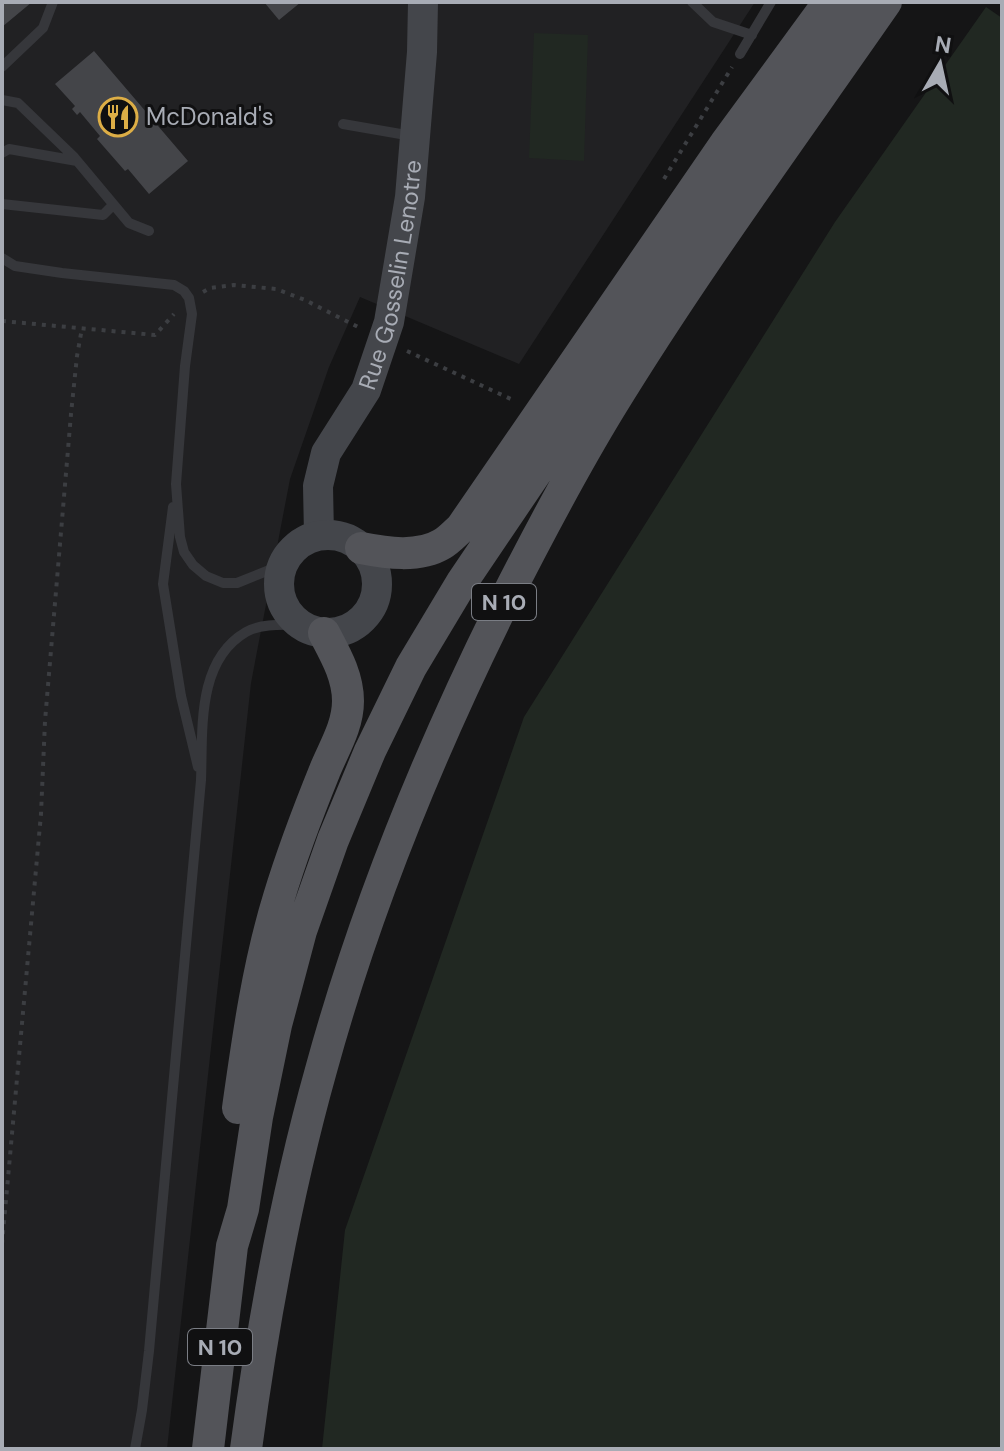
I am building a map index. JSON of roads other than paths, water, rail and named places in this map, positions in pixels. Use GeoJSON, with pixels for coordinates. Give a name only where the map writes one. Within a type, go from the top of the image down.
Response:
{"type":"FeatureCollection","features":[{"type":"Feature","properties":{"kind":"main road","name":"Rue Gosselin Lenotre"},"geometry":{"type":"LineString","coordinates":[[319,535],[318,486],[326,453],[366,390],[389,322],[410,197],[423,2]]}},
{"type":"Feature","properties":{"kind":"main road"},"geometry":{"type":"LineString","coordinates":[[361,548],[411,554],[441,545],[461,528],[725,144],[829,2]]}},
{"type":"Feature","properties":{"kind":"main road","name":"N 10"},"geometry":{"type":"LineString","coordinates":[[208,1449],[232,1246],[243,1209],[257,1117],[276,1025],[301,931],[333,840],[370,751],[411,667],[511,506],[854,2]]}},
{"type":"Feature","properties":{"kind":"main road","name":"N 10"},"geometry":{"type":"LineString","coordinates":[[246,1449],[258,1356],[274,1273],[295,1171],[321,1070],[366,924],[428,766],[526,560],[610,409],[699,272],[886,2]]}},
{"type":"Feature","properties":{"kind":"main road"},"geometry":{"type":"LineString","coordinates":[[232,1246],[223,1237],[229,1174],[247,1044],[266,945],[300,833],[342,734],[348,703],[346,683],[337,658],[313,629],[291,616],[283,605],[279,579],[282,565],[297,546],[319,535],[334,535],[361,548],[371,560],[376,574],[376,589],[365,616],[353,626],[339,632],[313,629]]}},
{"type":"Feature","properties":{"kind":"lane"},"geometry":{"type":"LineString","coordinates":[[2,67],[43,28],[53,2]]}},
{"type":"Feature","properties":{"kind":"lane"},"geometry":{"type":"LineString","coordinates":[[692,2],[713,22],[752,35]]}},
{"type":"Feature","properties":{"kind":"lane"},"geometry":{"type":"LineString","coordinates":[[740,54],[771,2]]}},
{"type":"Feature","properties":{"kind":"lane"},"geometry":{"type":"LineString","coordinates":[[2,100],[18,103],[77,161],[129,223],[149,231]]}},
{"type":"Feature","properties":{"kind":"lane"},"geometry":{"type":"LineString","coordinates":[[343,124],[415,137]]}},
{"type":"Feature","properties":{"kind":"lane"},"geometry":{"type":"LineString","coordinates":[[2,153],[9,149],[77,161]]}},
{"type":"Feature","properties":{"kind":"lane"},"geometry":{"type":"LineString","coordinates":[[2,204],[103,215],[113,205]]}},
{"type":"Feature","properties":{"kind":"lane"},"geometry":{"type":"LineString","coordinates":[[2,258],[15,266],[174,285],[189,298],[192,314],[163,584],[181,696],[201,780]]}},
{"type":"Feature","properties":{"kind":"lane"},"geometry":{"type":"LineString","coordinates":[[176,484],[184,552],[206,576],[223,583],[237,583],[282,565]]}},
{"type":"Feature","properties":{"kind":"lane"},"geometry":{"type":"LineString","coordinates":[[135,1449],[149,1351],[207,686],[216,663],[229,645],[248,631],[275,625],[313,629]]}},
{"type":"Feature","properties":{"kind":"place","name":"McDonald's"},"geometry":{"type":"Point","coordinates":[118,117]}}]}
